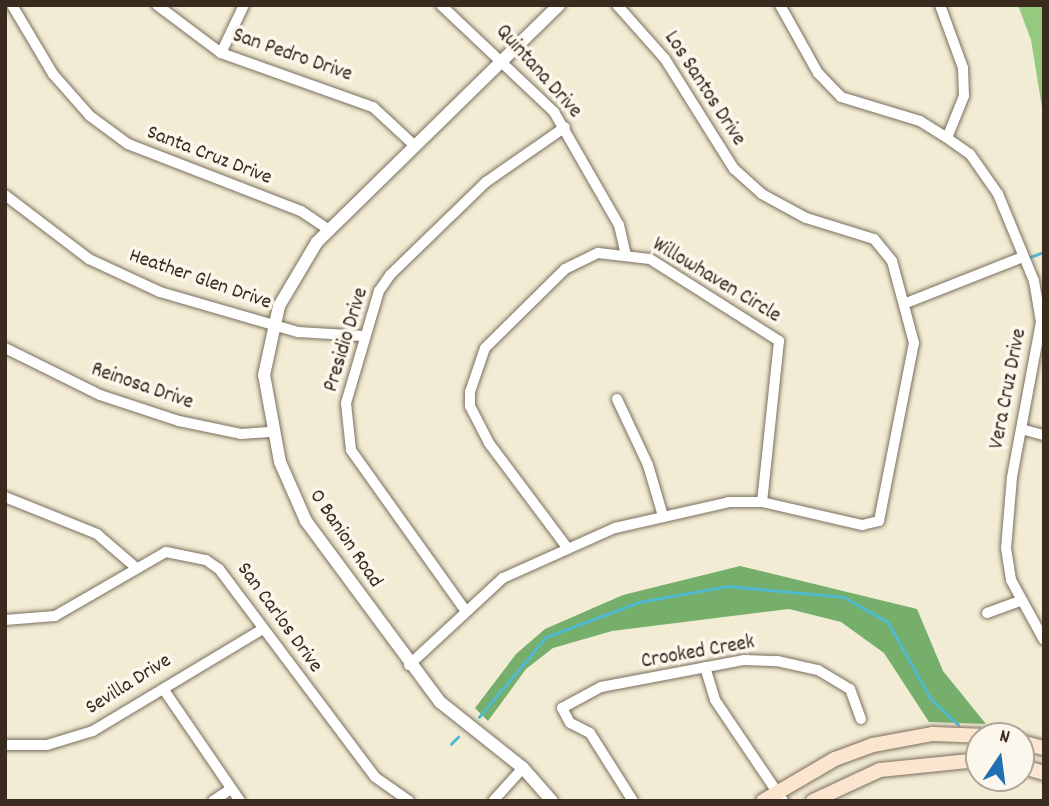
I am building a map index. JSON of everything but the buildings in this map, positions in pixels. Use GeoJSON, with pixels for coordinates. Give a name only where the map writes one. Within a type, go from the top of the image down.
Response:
{"type":"FeatureCollection","features":[{"type":"Feature","properties":{"kind":"main road"},"geometry":{"type":"LineString","coordinates":[[763,801],[779,797],[835,758],[893,740],[965,737]]}},
{"type":"Feature","properties":{"kind":"main road"},"geometry":{"type":"LineString","coordinates":[[813,801],[892,768],[965,761]]}},
{"type":"Feature","properties":{"kind":"street","name":"Santa Cruz Drive"},"geometry":{"type":"LineString","coordinates":[[12,5],[53,75],[90,116],[128,144],[301,211],[328,229]]}},
{"type":"Feature","properties":{"kind":"street","name":"San Pedro Drive"},"geometry":{"type":"LineString","coordinates":[[157,5],[221,52],[373,107],[414,145]]}},
{"type":"Feature","properties":{"kind":"street"},"geometry":{"type":"LineString","coordinates":[[221,52],[244,5]]}},
{"type":"Feature","properties":{"kind":"street","name":"Quintana Drive"},"geometry":{"type":"LineString","coordinates":[[441,5],[502,59],[565,127],[619,225],[625,252]]}},
{"type":"Feature","properties":{"kind":"street","name":"O Banion Road"},"geometry":{"type":"LineString","coordinates":[[552,801],[523,768],[440,702],[409,665],[306,521],[289,491],[273,432],[264,382],[271,325],[299,266],[328,229],[559,5]]}},
{"type":"Feature","properties":{"kind":"street","name":"Los Santos Drive"},"geometry":{"type":"LineString","coordinates":[[617,5],[665,59],[734,169],[762,194],[806,218],[874,239],[892,261],[906,303],[914,343],[879,521],[862,525],[762,502]]}},
{"type":"Feature","properties":{"kind":"street","name":"Vera Cruz Drive"},"geometry":{"type":"LineString","coordinates":[[780,5],[818,73],[841,97],[920,121],[947,138],[987,174],[1023,257],[1042,338],[1021,429],[1006,548],[1020,601],[1044,640]]}},
{"type":"Feature","properties":{"kind":"street"},"geometry":{"type":"LineString","coordinates":[[940,5],[963,68],[964,96],[947,138]]}},
{"type":"Feature","properties":{"kind":"street","name":"Presidio Drive"},"geometry":{"type":"LineString","coordinates":[[466,610],[351,450],[346,403],[364,336],[390,275],[486,181],[565,127]]}},
{"type":"Feature","properties":{"kind":"street","name":"Heather Glen Drive"},"geometry":{"type":"LineString","coordinates":[[5,195],[31,220],[110,270],[271,325],[364,336]]}},
{"type":"Feature","properties":{"kind":"street","name":"Willowhaven Circle"},"geometry":{"type":"LineString","coordinates":[[566,546],[489,443],[470,406],[470,392],[485,348],[565,269],[598,253],[625,252],[650,259],[779,341],[762,502]]}},
{"type":"Feature","properties":{"kind":"street"},"geometry":{"type":"LineString","coordinates":[[906,303],[1023,257]]}},
{"type":"Feature","properties":{"kind":"street","name":"Reinosa Drive"},"geometry":{"type":"LineString","coordinates":[[5,348],[100,395],[179,421],[241,434],[273,432]]}},
{"type":"Feature","properties":{"kind":"street"},"geometry":{"type":"LineString","coordinates":[[617,400],[648,465],[663,516]]}},
{"type":"Feature","properties":{"kind":"street"},"geometry":{"type":"LineString","coordinates":[[1021,429],[1044,435]]}},
{"type":"Feature","properties":{"kind":"street"},"geometry":{"type":"LineString","coordinates":[[5,497],[97,534],[134,566]]}},
{"type":"Feature","properties":{"kind":"street"},"geometry":{"type":"LineString","coordinates":[[409,665],[503,578],[566,546],[663,516],[762,502]]}},
{"type":"Feature","properties":{"kind":"street","name":"San Carlos Drive"},"geometry":{"type":"LineString","coordinates":[[5,621],[55,616],[134,566],[166,552],[206,560],[263,629],[375,777],[409,801]]}},
{"type":"Feature","properties":{"kind":"street"},"geometry":{"type":"LineString","coordinates":[[987,613],[1020,601]]}},
{"type":"Feature","properties":{"kind":"street","name":"Sevilla Drive"},"geometry":{"type":"LineString","coordinates":[[5,745],[64,742],[164,690],[263,629]]}},
{"type":"Feature","properties":{"kind":"street","name":"Crooked Creek"},"geometry":{"type":"LineString","coordinates":[[633,801],[590,733],[570,723],[562,708],[601,687],[705,667],[777,661],[818,670],[850,689],[861,719]]}},
{"type":"Feature","properties":{"kind":"street"},"geometry":{"type":"LineString","coordinates":[[705,667],[715,701],[779,797]]}},
{"type":"Feature","properties":{"kind":"street"},"geometry":{"type":"LineString","coordinates":[[164,690],[240,801]]}},
{"type":"Feature","properties":{"kind":"street"},"geometry":{"type":"LineString","coordinates":[[493,801],[523,768]]}},
{"type":"Feature","properties":{"kind":"street"},"geometry":{"type":"LineString","coordinates":[[213,801],[231,789]]}},
{"type":"Feature","properties":{"kind":"green space"},"geometry":{"type":"Polygon","coordinates":[[[1018,5],[1044,5],[1044,120],[1031,40],[1018,5]]]}},
{"type":"Feature","properties":{"kind":"green space"},"geometry":{"type":"Polygon","coordinates":[[[740,566],[917,609],[943,671],[984,722],[929,722],[884,653],[841,622],[789,609],[612,631],[553,648],[526,669],[488,721],[475,708],[516,654],[545,629],[623,595],[740,566]]]}},
{"type":"Feature","properties":{"kind":"waterway"},"geometry":{"type":"LineString","coordinates":[[1030,257],[1044,252]]}},
{"type":"Feature","properties":{"kind":"waterway"},"geometry":{"type":"LineString","coordinates":[[479,717],[546,637],[639,602],[728,586],[844,597],[888,622],[931,699],[958,724]]}},
{"type":"Feature","properties":{"kind":"waterway"},"geometry":{"type":"LineString","coordinates":[[451,744],[458,737]]}}]}
